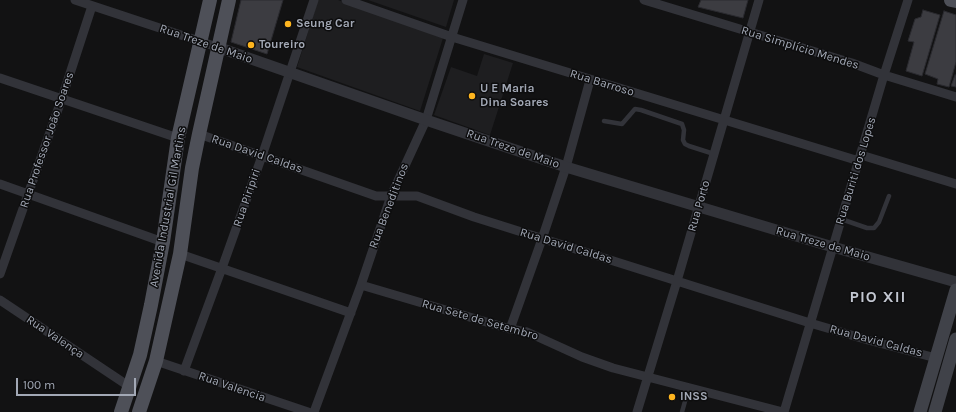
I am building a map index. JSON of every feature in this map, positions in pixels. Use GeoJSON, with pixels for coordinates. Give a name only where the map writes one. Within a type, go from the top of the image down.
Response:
{"type":"FeatureCollection","features":[{"type":"Feature","properties":{"kind":"main road","name":"Avenida Industrial Gil Martins"},"geometry":{"type":"LineString","coordinates":[[121,412],[142,348],[163,242],[178,138],[210,0]]}},
{"type":"Feature","properties":{"kind":"main road","name":"Avenida Industrial Gil Martins"},"geometry":{"type":"LineString","coordinates":[[139,412],[156,361],[180,254],[198,134],[229,0]]}},
{"type":"Feature","properties":{"kind":"main road"},"geometry":{"type":"LineString","coordinates":[[951,0],[956,2]]}},
{"type":"Feature","properties":{"kind":"main road"},"geometry":{"type":"LineString","coordinates":[[174,166],[192,168]]}},
{"type":"Feature","properties":{"kind":"main road"},"geometry":{"type":"LineString","coordinates":[[920,412],[956,290]]}},
{"type":"Feature","properties":{"kind":"main road"},"geometry":{"type":"LineString","coordinates":[[935,412],[953,362],[956,339]]}},
{"type":"Feature","properties":{"kind":"street","name":"Rua Treze de Maio"},"geometry":{"type":"LineString","coordinates":[[75,0],[217,47],[566,167],[699,208],[956,282]]}},
{"type":"Feature","properties":{"kind":"street","name":"Rua Piripiri"},"geometry":{"type":"LineString","coordinates":[[184,371],[262,156],[314,0]]}},
{"type":"Feature","properties":{"kind":"street","name":"Rua Barroso"},"geometry":{"type":"LineString","coordinates":[[346,0],[452,37],[590,80],[724,120],[956,184]]}},
{"type":"Feature","properties":{"kind":"street","name":"Rua Beneditinos"},"geometry":{"type":"LineString","coordinates":[[314,412],[361,285],[391,196],[426,120],[463,0]]}},
{"type":"Feature","properties":{"kind":"street","name":"Rua Simplício Mendes"},"geometry":{"type":"LineString","coordinates":[[644,0],[846,61],[884,75],[956,97]]}},
{"type":"Feature","properties":{"kind":"street","name":"Rua Porto"},"geometry":{"type":"LineString","coordinates":[[637,412],[678,281],[759,0]]}},
{"type":"Feature","properties":{"kind":"street","name":"Rua Buriti dos Lopes"},"geometry":{"type":"LineString","coordinates":[[783,412],[908,0]]}},
{"type":"Feature","properties":{"kind":"street","name":"Rua Professor João Soares"},"geometry":{"type":"LineString","coordinates":[[0,274],[62,98],[92,6]]}},
{"type":"Feature","properties":{"kind":"street"},"geometry":{"type":"LineString","coordinates":[[0,78],[178,138]]}},
{"type":"Feature","properties":{"kind":"street"},"geometry":{"type":"LineString","coordinates":[[510,329],[566,167],[590,80]]}},
{"type":"Feature","properties":{"kind":"street","name":"Rua David Caldas"},"geometry":{"type":"LineString","coordinates":[[198,134],[376,196],[417,196],[474,217],[542,239],[810,323],[936,358]]}},
{"type":"Feature","properties":{"kind":"street"},"geometry":{"type":"LineString","coordinates":[[0,184],[163,242]]}},
{"type":"Feature","properties":{"kind":"street"},"geometry":{"type":"LineString","coordinates":[[180,254],[350,313]]}},
{"type":"Feature","properties":{"kind":"street","name":"Rua Sete de Setembro"},"geometry":{"type":"LineString","coordinates":[[361,285],[510,329],[527,332],[582,357],[613,368],[783,412]]}},
{"type":"Feature","properties":{"kind":"street","name":"Rua Valença"},"geometry":{"type":"LineString","coordinates":[[0,300],[130,388]]}},
{"type":"Feature","properties":{"kind":"street","name":"Rua Valencia"},"geometry":{"type":"LineString","coordinates":[[156,361],[308,412]]}},
{"type":"Feature","properties":{"kind":"lane"},"geometry":{"type":"LineString","coordinates":[[604,121],[622,124],[635,109],[641,110],[682,124],[684,130],[683,140],[685,144],[714,154]]}},
{"type":"Feature","properties":{"kind":"lane"},"geometry":{"type":"LineString","coordinates":[[841,219],[867,228],[874,228],[879,222],[889,196]]}},
{"type":"Feature","properties":{"kind":"lane"},"geometry":{"type":"LineString","coordinates":[[682,412],[689,387]]}},
{"type":"Feature","properties":{"kind":"shaded area"},"geometry":{"type":"Polygon","coordinates":[[[318,0],[338,0],[443,38],[420,111],[297,67],[318,0]]]}},
{"type":"Feature","properties":{"kind":"shaded area"},"geometry":{"type":"Polygon","coordinates":[[[368,0],[454,0],[446,27],[368,0]]]}},
{"type":"Feature","properties":{"kind":"shaded area","name":"U E Maria Dina Soares"},"geometry":{"type":"Polygon","coordinates":[[[484,54],[513,63],[490,135],[434,115],[451,67],[477,76],[484,54]]]}},
{"type":"Feature","properties":{"kind":"building"},"geometry":{"type":"Polygon","coordinates":[[[241,0],[283,0],[267,54],[231,42],[241,0]]]}},
{"type":"Feature","properties":{"kind":"building"},"geometry":{"type":"Polygon","coordinates":[[[701,0],[748,0],[743,18],[698,7],[701,0]]]}},
{"type":"Feature","properties":{"kind":"building"},"geometry":{"type":"Polygon","coordinates":[[[923,10],[940,15],[922,76],[906,71],[914,42],[908,41],[915,19],[921,17],[923,10]]]}},
{"type":"Feature","properties":{"kind":"building"},"geometry":{"type":"Polygon","coordinates":[[[944,11],[956,15],[956,62],[949,87],[937,84],[938,79],[925,74],[944,11]]]}},
{"type":"Feature","properties":{"kind":"building"},"geometry":{"type":"Polygon","coordinates":[[[956,75],[956,87],[951,86],[956,75]]]}},
{"type":"Feature","properties":{"kind":"place","name":"Seung Car"},"geometry":{"type":"Point","coordinates":[288,24]}},
{"type":"Feature","properties":{"kind":"place","name":"Toureiro"},"geometry":{"type":"Point","coordinates":[251,45]}},
{"type":"Feature","properties":{"kind":"place","name":"U E Maria Dina Soares"},"geometry":{"type":"Point","coordinates":[472,96]}},
{"type":"Feature","properties":{"kind":"place","name":"INSS"},"geometry":{"type":"Point","coordinates":[672,397]}},
{"type":"Feature","properties":{"kind":"district","name":"PIO XII"},"geometry":{"type":"Point","coordinates":[878,297]}}]}
